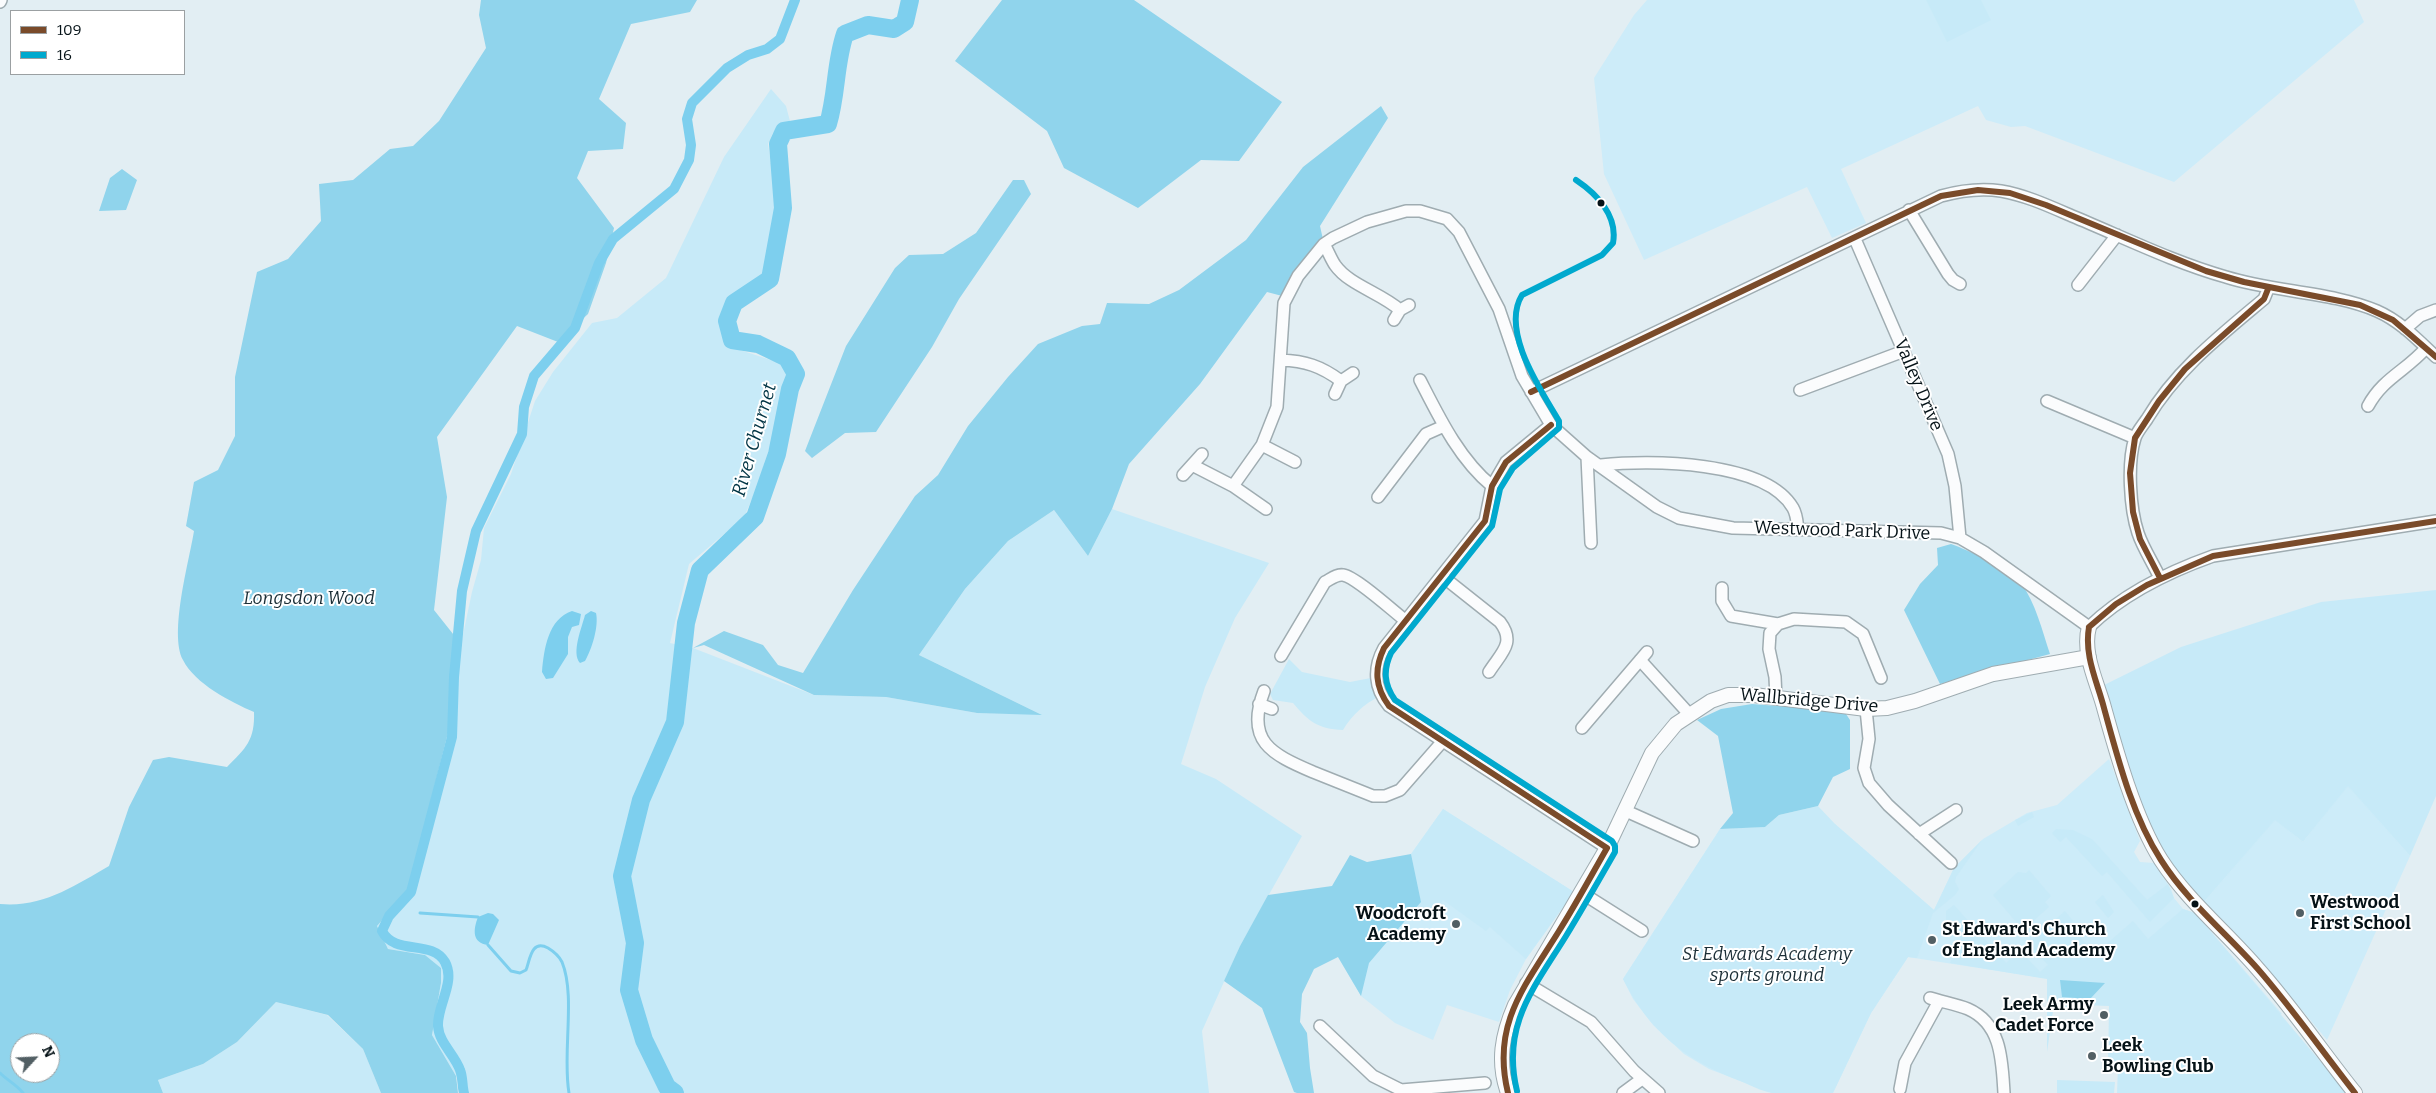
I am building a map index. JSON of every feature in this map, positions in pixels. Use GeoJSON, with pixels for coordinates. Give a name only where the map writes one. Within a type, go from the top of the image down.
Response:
{"type":"FeatureCollection","features":[{"type":"Feature","properties":{"kind":"street"},"geometry":{"type":"LineString","coordinates":[[1531,392],[1855,239],[1909,210],[1941,196],[1957,192],[2000,190],[2031,199],[2202,270],[2268,289],[2357,305],[2389,317],[2436,357]]}},
{"type":"Feature","properties":{"kind":"street"},"geometry":{"type":"LineString","coordinates":[[1909,210],[1948,274],[1960,284]]}},
{"type":"Feature","properties":{"kind":"street","name":"Westwood Park Drive"},"geometry":{"type":"LineString","coordinates":[[1233,486],[1262,445],[1277,407],[1284,303],[1298,276],[1324,244],[1344,232],[1367,222],[1406,211],[1420,211],[1447,219],[1459,232],[1498,309],[1522,376],[1551,425],[1587,457],[1657,507],[1679,518],[1733,528],[1941,534],[1960,538],[1984,552],[2089,627]]}},
{"type":"Feature","properties":{"kind":"street"},"geometry":{"type":"LineString","coordinates":[[2078,285],[2117,235]]}},
{"type":"Feature","properties":{"kind":"street","name":"Valley Drive"},"geometry":{"type":"LineString","coordinates":[[1855,239],[1948,454],[1955,486],[1960,538]]}},
{"type":"Feature","properties":{"kind":"street"},"geometry":{"type":"LineString","coordinates":[[1324,244],[1335,265],[1345,276],[1382,296],[1401,311]]}},
{"type":"Feature","properties":{"kind":"street"},"geometry":{"type":"LineString","coordinates":[[2160,578],[2138,534],[2134,515],[2131,486],[2135,438],[2152,410],[2181,372],[2197,355],[2264,299],[2268,289]]}},
{"type":"Feature","properties":{"kind":"street"},"geometry":{"type":"LineString","coordinates":[[2405,329],[2420,316],[2436,310]]}},
{"type":"Feature","properties":{"kind":"street"},"geometry":{"type":"LineString","coordinates":[[2368,406],[2386,380],[2412,363],[2426,348]]}},
{"type":"Feature","properties":{"kind":"street"},"geometry":{"type":"LineString","coordinates":[[1800,390],[1904,351]]}},
{"type":"Feature","properties":{"kind":"street"},"geometry":{"type":"LineString","coordinates":[[1281,360],[1303,361],[1317,365],[1341,381]]}},
{"type":"Feature","properties":{"kind":"street"},"geometry":{"type":"LineString","coordinates":[[1335,394],[1341,381],[1353,373]]}},
{"type":"Feature","properties":{"kind":"street"},"geometry":{"type":"LineString","coordinates":[[1420,380],[1444,426],[1467,460],[1492,486]]}},
{"type":"Feature","properties":{"kind":"street"},"geometry":{"type":"LineString","coordinates":[[2047,401],[2135,438]]}},
{"type":"Feature","properties":{"kind":"street"},"geometry":{"type":"LineString","coordinates":[[1551,425],[1506,462],[1492,486],[1485,521],[1379,658],[1376,680],[1378,690],[1388,706],[1607,848]]}},
{"type":"Feature","properties":{"kind":"street"},"geometry":{"type":"LineString","coordinates":[[1378,497],[1426,434],[1444,426]]}},
{"type":"Feature","properties":{"kind":"street"},"geometry":{"type":"LineString","coordinates":[[1262,445],[1295,462]]}},
{"type":"Feature","properties":{"kind":"street"},"geometry":{"type":"LineString","coordinates":[[1183,475],[1194,466],[1202,454]]}},
{"type":"Feature","properties":{"kind":"street"},"geometry":{"type":"LineString","coordinates":[[1587,457],[1592,543]]}},
{"type":"Feature","properties":{"kind":"street"},"geometry":{"type":"LineString","coordinates":[[1601,466],[1653,462],[1679,463],[1745,476],[1770,487],[1784,498],[1796,516],[1798,530]]}},
{"type":"Feature","properties":{"kind":"street"},"geometry":{"type":"LineString","coordinates":[[1194,466],[1233,486],[1266,509]]}},
{"type":"Feature","properties":{"kind":"street"},"geometry":{"type":"LineString","coordinates":[[2355,1093],[2258,969],[2183,888],[2161,860],[2141,818],[2111,733],[2089,657],[2086,637],[2089,627],[2114,606],[2160,578],[2213,556],[2436,522]]}},
{"type":"Feature","properties":{"kind":"street"},"geometry":{"type":"LineString","coordinates":[[1282,656],[1325,582],[1337,575],[1345,575],[1356,581],[1406,621]]}},
{"type":"Feature","properties":{"kind":"street"},"geometry":{"type":"LineString","coordinates":[[1442,576],[1500,622],[1507,630],[1507,645],[1488,672]]}},
{"type":"Feature","properties":{"kind":"street"},"geometry":{"type":"LineString","coordinates":[[1722,588],[1722,601],[1731,616],[1778,624],[1794,619],[1846,622],[1854,626],[1863,634],[1882,678]]}},
{"type":"Feature","properties":{"kind":"street"},"geometry":{"type":"LineString","coordinates":[[1776,698],[1775,677],[1769,649],[1770,633],[1778,624]]}},
{"type":"Feature","properties":{"kind":"street"},"geometry":{"type":"LineString","coordinates":[[1582,728],[1644,656],[1690,715]]}},
{"type":"Feature","properties":{"kind":"street","name":"Wallbridge Drive"},"geometry":{"type":"LineString","coordinates":[[1508,1093],[1502,1077],[1500,1058],[1507,1024],[1526,983],[1582,893],[1607,848],[1652,753],[1676,724],[1711,701],[1728,695],[1776,698],[1866,709],[1887,708],[1916,701],[1993,674],[2089,657]]}},
{"type":"Feature","properties":{"kind":"street"},"geometry":{"type":"LineString","coordinates":[[1264,691],[1259,704],[1257,728],[1263,741],[1274,754],[1283,760],[1373,796],[1385,796],[1400,790],[1442,742]]}},
{"type":"Feature","properties":{"kind":"street"},"geometry":{"type":"LineString","coordinates":[[1259,704],[1272,709]]}},
{"type":"Feature","properties":{"kind":"street"},"geometry":{"type":"LineString","coordinates":[[1866,709],[1869,739],[1864,759],[1869,783],[1888,805],[1950,863]]}},
{"type":"Feature","properties":{"kind":"street"},"geometry":{"type":"LineString","coordinates":[[1919,834],[1956,810]]}},
{"type":"Feature","properties":{"kind":"street"},"geometry":{"type":"LineString","coordinates":[[1626,811],[1694,841]]}},
{"type":"Feature","properties":{"kind":"street"},"geometry":{"type":"LineString","coordinates":[[1582,893],[1642,931]]}},
{"type":"Feature","properties":{"kind":"street"},"geometry":{"type":"LineString","coordinates":[[1526,983],[1591,1022],[1642,1079],[1659,1093]]}},
{"type":"Feature","properties":{"kind":"street"},"geometry":{"type":"LineString","coordinates":[[1900,1089],[1905,1063],[1934,999],[1968,1009],[1986,1021],[1992,1028],[2001,1054],[2004,1093]]}},
{"type":"Feature","properties":{"kind":"street"},"geometry":{"type":"LineString","coordinates":[[1320,1026],[1373,1076],[1401,1092],[1485,1083]]}},
{"type":"Feature","properties":{"kind":"street"},"geometry":{"type":"LineString","coordinates":[[1623,1093],[1642,1079]]}},
{"type":"Feature","properties":{"kind":"shaded area"},"geometry":{"type":"Polygon","coordinates":[[[1647,0],[2354,0],[2364,22],[2174,182],[2025,126],[2011,127],[1986,120],[1978,106],[1841,169],[1866,223],[1832,238],[1807,187],[1644,260],[1604,174],[1594,78],[1634,15],[1647,0]]]}},
{"type":"Feature","properties":{"kind":"shaded area"},"geometry":{"type":"Polygon","coordinates":[[[572,611],[581,614],[579,625],[572,627],[568,637],[568,654],[553,678],[546,679],[542,672],[544,654],[552,628],[564,615],[572,611]]]}},
{"type":"Feature","properties":{"kind":"shaded area"},"geometry":{"type":"Polygon","coordinates":[[[591,611],[596,613],[596,631],[588,656],[585,661],[580,663],[577,653],[578,640],[585,615],[591,611]]]}},
{"type":"Feature","properties":{"kind":"shaded area","name":"St Edward's Church of England Academy"},"geometry":{"type":"Polygon","coordinates":[[[2109,759],[2140,841],[2134,852],[2140,862],[2154,863],[2171,889],[2174,898],[2183,909],[2195,913],[2282,1014],[2118,1083],[2119,984],[2056,980],[1908,957],[1871,1013],[1833,1093],[1772,1093],[1709,1069],[1684,1054],[1653,1025],[1633,999],[1623,979],[1720,829],[1835,824],[1934,910],[1954,868],[1983,839],[2027,813],[2057,805],[2109,759]]]}},
{"type":"Feature","properties":{"kind":"shaded area","name":"Westwood First School"},"geometry":{"type":"Polygon","coordinates":[[[2348,785],[2410,856],[2327,1040],[2255,954],[2204,902],[2275,819],[2303,842],[2348,785]]]}},
{"type":"Feature","properties":{"kind":"shaded area","name":"Woodcroft Academy"},"geometry":{"type":"Polygon","coordinates":[[[1443,809],[1574,892],[1526,959],[1510,990],[1499,1022],[1447,1005],[1433,1040],[1395,1023],[1361,996],[1338,957],[1443,809]]]}},
{"type":"Feature","properties":{"kind":"shaded area"},"geometry":{"type":"Polygon","coordinates":[[[488,913],[493,914],[499,920],[488,945],[476,939],[475,927],[478,917],[488,913]]]}},
{"type":"Feature","properties":{"kind":"green space","name":"Longsdon Wood"},"geometry":{"type":"Polygon","coordinates":[[[481,0],[697,0],[690,12],[631,24],[599,99],[626,123],[623,149],[588,151],[577,178],[614,228],[606,263],[588,314],[558,342],[517,326],[437,437],[447,497],[434,610],[461,644],[456,701],[408,891],[377,926],[388,949],[425,955],[441,968],[441,983],[432,1035],[456,1076],[458,1093],[381,1093],[363,1049],[328,1015],[276,1002],[237,1042],[203,1064],[158,1080],[163,1093],[0,1093],[0,904],[30,903],[44,899],[70,888],[109,866],[129,807],[153,760],[169,757],[227,767],[244,749],[251,737],[254,712],[214,691],[196,677],[183,660],[179,648],[178,633],[181,597],[194,531],[186,526],[194,482],[218,470],[235,436],[235,377],[257,272],[288,259],[321,221],[319,184],[353,180],[390,149],[413,146],[439,121],[486,48],[479,15],[481,0]]]}},
{"type":"Feature","properties":{"kind":"green space"},"geometry":{"type":"Polygon","coordinates":[[[1002,0],[1134,0],[1282,102],[1239,161],[1201,160],[1138,208],[1064,168],[1047,131],[955,61],[1002,0]]]}},
{"type":"Feature","properties":{"kind":"green space"},"geometry":{"type":"Polygon","coordinates":[[[1926,0],[1981,0],[1991,20],[1947,42],[1926,0]]]}},
{"type":"Feature","properties":{"kind":"green space"},"geometry":{"type":"Polygon","coordinates":[[[771,89],[786,106],[791,125],[773,133],[768,144],[777,203],[767,275],[729,301],[720,321],[726,341],[737,349],[780,363],[788,375],[775,430],[756,490],[744,517],[689,564],[670,643],[693,648],[814,695],[886,697],[977,713],[1040,714],[919,655],[965,589],[1008,541],[1054,510],[1088,556],[1112,509],[1269,563],[1235,618],[1205,687],[1181,764],[1216,779],[1302,836],[1240,946],[1202,1031],[1209,1093],[463,1093],[456,1076],[432,1035],[441,983],[441,968],[425,955],[388,949],[377,926],[408,891],[456,701],[461,644],[481,560],[484,528],[511,474],[535,401],[553,372],[592,323],[617,318],[666,278],[724,157],[771,89]]]}},
{"type":"Feature","properties":{"kind":"green space"},"geometry":{"type":"Polygon","coordinates":[[[1381,106],[1388,118],[1320,226],[1324,244],[1286,297],[1267,292],[1200,384],[1129,464],[1112,509],[1088,556],[1054,510],[1008,541],[965,589],[919,655],[1042,715],[977,713],[886,697],[814,695],[704,645],[693,648],[724,631],[763,645],[778,665],[803,673],[853,590],[915,496],[938,475],[968,426],[1038,344],[1082,326],[1100,324],[1107,303],[1149,304],[1179,290],[1246,240],[1303,167],[1381,106]]]}},
{"type":"Feature","properties":{"kind":"green space"},"geometry":{"type":"Polygon","coordinates":[[[122,169],[137,180],[126,210],[99,211],[110,178],[122,169]]]}},
{"type":"Feature","properties":{"kind":"green space"},"geometry":{"type":"Polygon","coordinates":[[[1013,180],[1024,180],[1031,194],[959,299],[932,347],[876,432],[845,433],[812,458],[805,451],[846,346],[895,268],[909,255],[943,254],[976,233],[1013,180]]]}},
{"type":"Feature","properties":{"kind":"green space"},"geometry":{"type":"Polygon","coordinates":[[[1951,544],[1999,566],[2021,583],[2035,608],[2050,654],[1940,684],[1904,610],[1920,584],[1938,565],[1937,548],[1951,544]]]}},
{"type":"Feature","properties":{"kind":"green space"},"geometry":{"type":"Polygon","coordinates":[[[2436,590],[2436,796],[2410,856],[2348,786],[2303,842],[2275,820],[2204,902],[2154,847],[2098,688],[2181,647],[2321,602],[2436,590]]]}},
{"type":"Feature","properties":{"kind":"green space"},"geometry":{"type":"Polygon","coordinates":[[[1289,659],[1302,672],[1350,682],[1376,677],[1380,696],[1359,710],[1343,730],[1320,726],[1304,715],[1293,703],[1273,700],[1270,694],[1289,659]]]}},
{"type":"Feature","properties":{"kind":"green space"},"geometry":{"type":"Polygon","coordinates":[[[1752,704],[1844,711],[1850,720],[1850,769],[1833,777],[1818,806],[1779,815],[1765,827],[1720,829],[1733,813],[1718,736],[1697,720],[1721,709],[1752,704]]]}},
{"type":"Feature","properties":{"kind":"green space","name":"St Edwards Academy sports ground"},"geometry":{"type":"Polygon","coordinates":[[[1818,806],[1835,824],[1934,910],[1954,868],[1982,840],[1956,877],[1955,882],[1959,889],[1955,895],[1933,913],[1917,958],[1908,957],[1871,1013],[1833,1093],[1772,1093],[1702,1064],[1671,1042],[1645,1014],[1623,979],[1720,829],[1765,827],[1779,815],[1818,806]]]}},
{"type":"Feature","properties":{"kind":"green space"},"geometry":{"type":"Polygon","coordinates":[[[1443,809],[1574,892],[1526,959],[1490,927],[1486,931],[1443,900],[1437,908],[1408,917],[1421,902],[1411,854],[1443,809]]]}},
{"type":"Feature","properties":{"kind":"green space"},"geometry":{"type":"Polygon","coordinates":[[[2032,812],[2034,817],[2018,826],[2015,820],[2032,812]]]}},
{"type":"Feature","properties":{"kind":"green space"},"geometry":{"type":"Polygon","coordinates":[[[2056,829],[2073,830],[2092,839],[2147,900],[2168,884],[2174,898],[2150,922],[2107,872],[2102,876],[2066,837],[2060,842],[2052,833],[2056,829]]]}},
{"type":"Feature","properties":{"kind":"green space"},"geometry":{"type":"Polygon","coordinates":[[[1411,854],[1421,902],[1369,963],[1361,996],[1338,957],[1314,969],[1302,994],[1300,1022],[1307,1033],[1314,1093],[1294,1092],[1262,1008],[1224,981],[1240,946],[1268,895],[1332,886],[1350,855],[1367,862],[1411,854]]]}},
{"type":"Feature","properties":{"kind":"green space"},"geometry":{"type":"Polygon","coordinates":[[[2029,870],[2051,896],[2045,902],[2049,907],[2023,930],[1993,895],[2018,872],[2026,873],[2029,870]]]}},
{"type":"Feature","properties":{"kind":"green space"},"geometry":{"type":"Polygon","coordinates":[[[2103,895],[2114,912],[2108,918],[2095,902],[2103,895]]]}},
{"type":"Feature","properties":{"kind":"green space"},"geometry":{"type":"Polygon","coordinates":[[[1954,905],[2006,963],[2065,911],[2073,921],[2069,924],[2095,954],[2133,921],[2148,939],[2183,909],[2195,913],[2347,1093],[2117,1093],[2118,1067],[2108,1069],[2109,1006],[2082,1005],[2077,1010],[2053,1011],[2047,1052],[2047,979],[1950,963],[1961,938],[1946,926],[1946,911],[1954,905]],[[2034,950],[2026,957],[2040,972],[2048,965],[2034,950]]]}},
{"type":"Feature","properties":{"kind":"green space"},"geometry":{"type":"Polygon","coordinates":[[[2060,980],[2105,983],[2090,999],[2062,997],[2060,980]]]}},
{"type":"Feature","properties":{"kind":"green space"},"geometry":{"type":"Polygon","coordinates":[[[276,1002],[327,1015],[363,1049],[381,1093],[163,1093],[158,1080],[203,1064],[237,1042],[276,1002]]]}},
{"type":"Feature","properties":{"kind":"green space"},"geometry":{"type":"Polygon","coordinates":[[[2057,1080],[2115,1082],[2114,1093],[2057,1093],[2057,1080]]]}},
{"type":"Feature","properties":{"kind":"waterway"},"geometry":{"type":"LineString","coordinates":[[464,1093],[460,1070],[441,1038],[438,1026],[438,1018],[448,977],[445,962],[432,951],[396,943],[388,939],[382,931],[389,916],[411,892],[452,737],[454,677],[462,591],[476,531],[522,434],[524,407],[534,376],[575,328],[599,263],[613,239],[674,189],[689,160],[691,145],[687,119],[692,103],[727,68],[748,55],[767,49],[780,39],[795,0]]}},
{"type":"Feature","properties":{"kind":"waterway","name":"River Churnet"},"geometry":{"type":"LineString","coordinates":[[675,1093],[667,1087],[644,1040],[629,990],[635,943],[622,876],[641,800],[675,722],[686,623],[700,570],[755,517],[777,454],[790,389],[796,374],[787,358],[758,344],[732,340],[727,321],[734,303],[770,279],[783,208],[778,144],[784,131],[828,124],[839,56],[845,34],[868,25],[894,29],[905,22],[910,0]]}},
{"type":"Feature","properties":{"kind":"waterway"},"geometry":{"type":"LineString","coordinates":[[420,913],[478,917]]}},
{"type":"Feature","properties":{"kind":"waterway"},"geometry":{"type":"LineString","coordinates":[[488,945],[511,971],[520,973],[526,970],[530,956],[538,946],[550,949],[562,962],[566,976],[569,1008],[567,1061],[569,1093]]}},
{"type":"Feature","properties":{"kind":"waterway"},"geometry":{"type":"LineString","coordinates":[[0,1073],[23,1093]]}},
{"type":"Feature","properties":{"kind":"transit line","name":"16"},"geometry":{"type":"LineString","coordinates":[[1517,1091],[1513,1068],[1513,1046],[1524,1008],[1532,990],[1615,852],[1615,846],[1612,841],[1395,700],[1387,683],[1386,671],[1391,653],[1492,526],[1500,489],[1513,468],[1559,428],[1559,421],[1525,360],[1516,326],[1517,309],[1522,295],[1602,255],[1613,243],[1614,233],[1609,215],[1598,199],[1576,180]]}},
{"type":"Feature","properties":{"kind":"transit line","name":"109"},"geometry":{"type":"LineString","coordinates":[[1531,392],[1941,196],[1978,190],[2010,193],[2046,205],[2206,271],[2244,282],[2360,305],[2393,320],[2436,357]]}},
{"type":"Feature","properties":{"kind":"transit line","name":"109"},"geometry":{"type":"LineString","coordinates":[[2160,578],[2140,539],[2133,512],[2130,473],[2135,438],[2159,401],[2185,369],[2264,299],[2268,289]]}},
{"type":"Feature","properties":{"kind":"transit line","name":"109"},"geometry":{"type":"LineString","coordinates":[[1551,425],[1506,462],[1492,486],[1485,521],[1384,648],[1377,671],[1381,692],[1389,706],[1607,848]]}},
{"type":"Feature","properties":{"kind":"transit line","name":"109"},"geometry":{"type":"LineString","coordinates":[[2089,627],[2116,604],[2147,585],[2213,556],[2436,521]]}},
{"type":"Feature","properties":{"kind":"transit line","name":"109"},"geometry":{"type":"LineString","coordinates":[[2089,627],[2088,648],[2092,668],[2127,786],[2151,843],[2182,889],[2270,983],[2355,1093]]}},
{"type":"Feature","properties":{"kind":"transit line","name":"109"},"geometry":{"type":"LineString","coordinates":[[1508,1093],[1504,1068],[1504,1046],[1514,1007],[1523,988],[1571,911],[1607,848]]}},
{"type":"Feature","properties":{"kind":"place","name":"Westwood First School"},"geometry":{"type":"Point","coordinates":[2300,913]}},
{"type":"Feature","properties":{"kind":"place","name":"Woodcroft Academy"},"geometry":{"type":"Point","coordinates":[1456,924]}},
{"type":"Feature","properties":{"kind":"place","name":"St Edward's Church of England Academy"},"geometry":{"type":"Point","coordinates":[1932,940]}},
{"type":"Feature","properties":{"kind":"place","name":"Leek Army Cadet Force"},"geometry":{"type":"Point","coordinates":[2104,1015]}},
{"type":"Feature","properties":{"kind":"place","name":"Leek Bowling Club"},"geometry":{"type":"Point","coordinates":[2092,1056]}}]}
